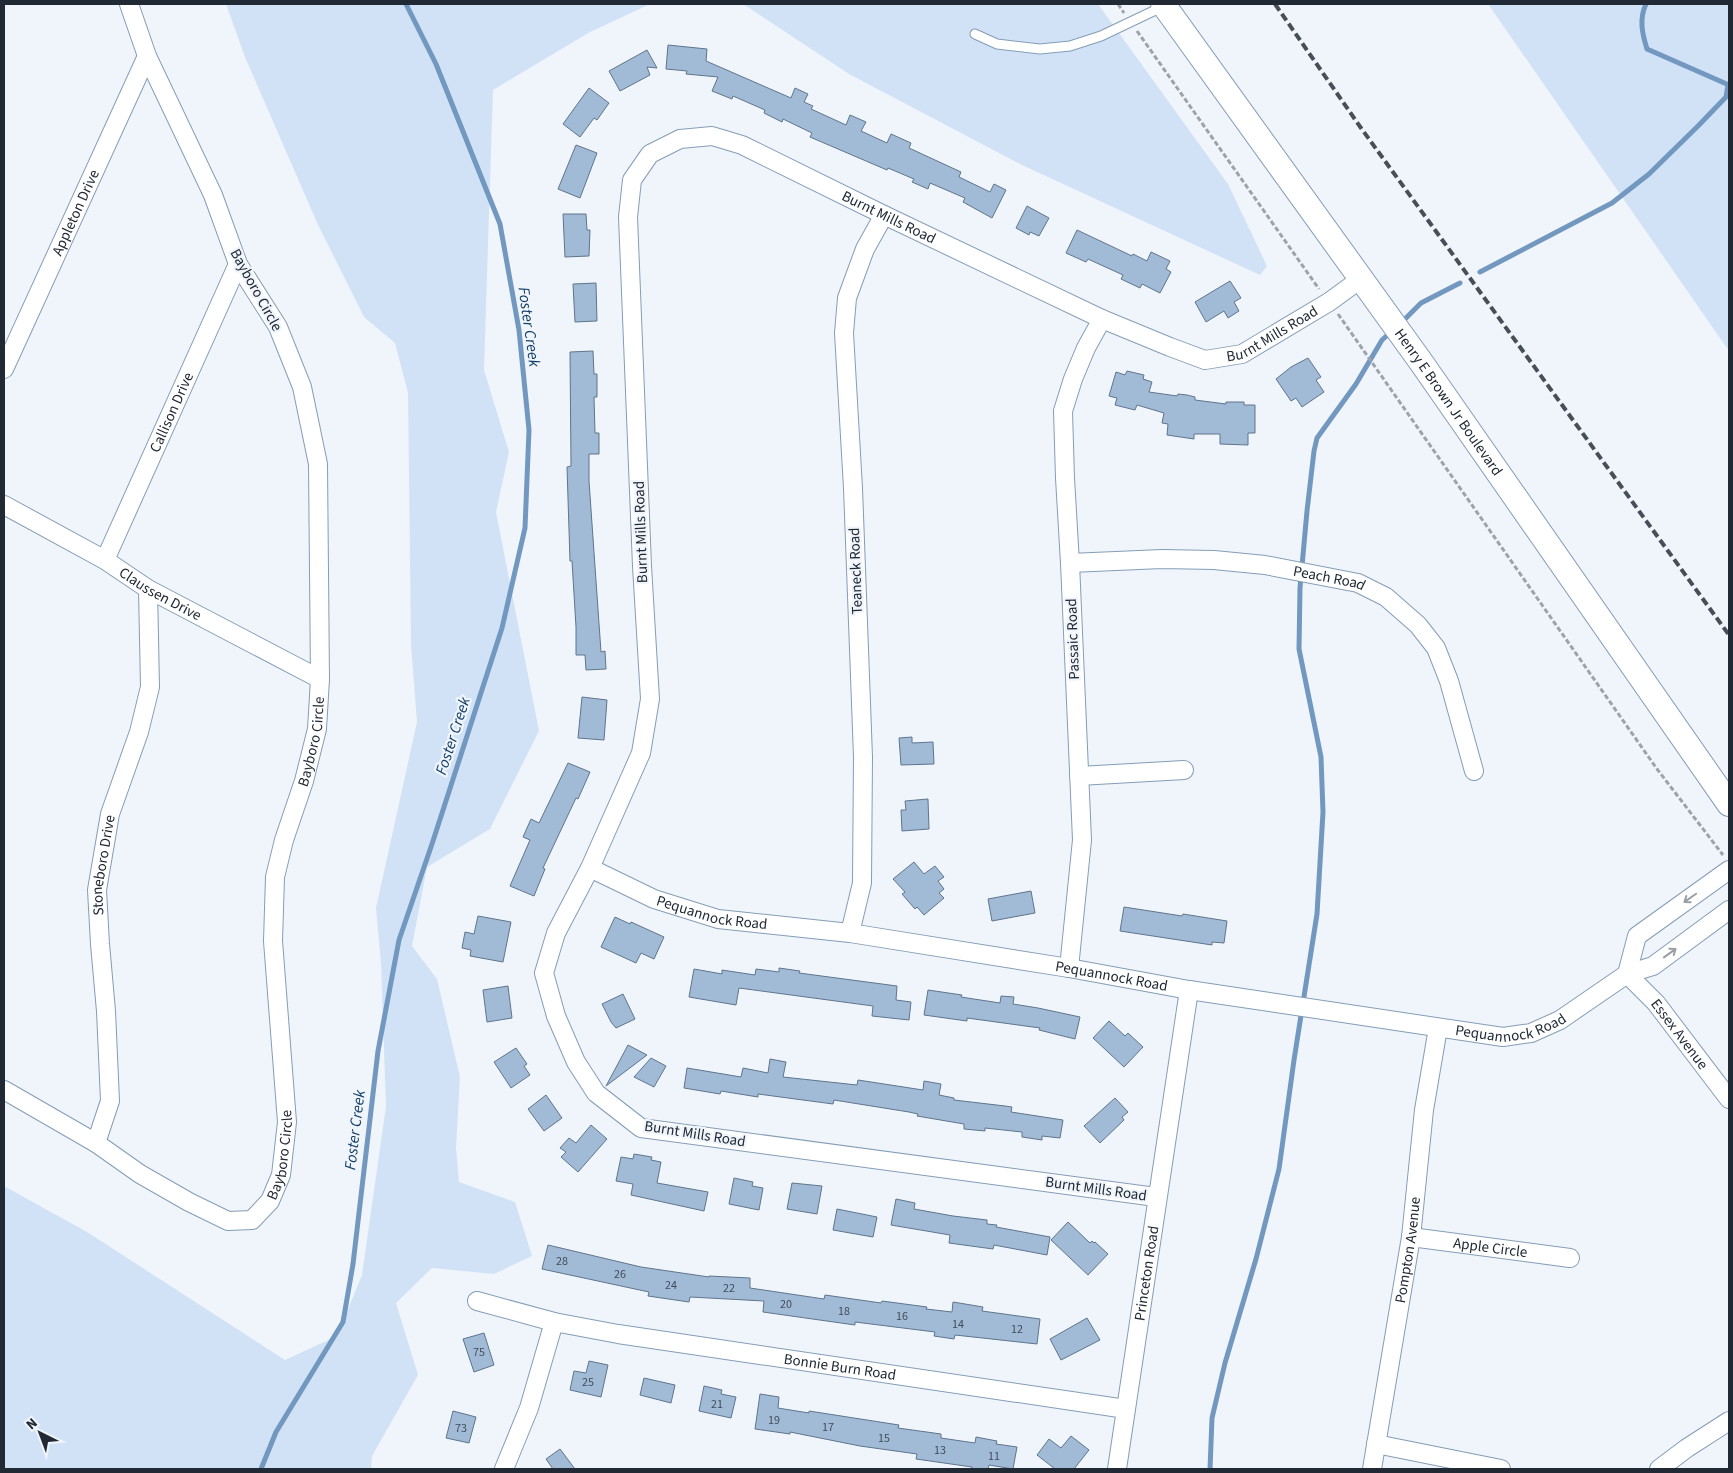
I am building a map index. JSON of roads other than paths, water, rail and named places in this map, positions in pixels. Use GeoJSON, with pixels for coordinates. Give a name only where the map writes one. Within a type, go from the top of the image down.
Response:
{"type":"FeatureCollection","features":[{"type":"Feature","properties":{"kind":"main road","name":"Henry E Brown Jr Boulevard"},"geometry":{"type":"LineString","coordinates":[[1164,5],[1362,278],[1729,804]]}},
{"type":"Feature","properties":{"kind":"street","name":"Bayboro Circle"},"geometry":{"type":"LineString","coordinates":[[4,1090],[96,1143],[140,1174],[189,1202],[228,1221],[252,1220],[270,1202],[281,1175],[287,1122],[273,941],[275,877],[284,840],[304,781],[317,730],[320,679],[318,464],[302,387],[278,327],[238,264],[213,195],[147,56],[129,4]]}},
{"type":"Feature","properties":{"kind":"street","name":"Appleton Drive"},"geometry":{"type":"LineString","coordinates":[[4,368],[147,56]]}},
{"type":"Feature","properties":{"kind":"street","name":"Burnt Mills Road"},"geometry":{"type":"LineString","coordinates":[[1156,1197],[641,1128],[596,1093],[576,1062],[556,1016],[544,973],[556,934],[590,868],[641,753],[650,699],[642,566],[628,217],[632,180],[650,154],[680,139],[712,136],[742,145],[884,215],[1102,318],[1205,360],[1242,354],[1329,302],[1362,278]]}},
{"type":"Feature","properties":{"kind":"street","name":"Teaneck Road"},"geometry":{"type":"LineString","coordinates":[[850,933],[862,882],[863,757],[844,332],[847,298],[865,249],[884,215]]}},
{"type":"Feature","properties":{"kind":"street","name":"Callison Drive"},"geometry":{"type":"LineString","coordinates":[[105,560],[238,264]]}},
{"type":"Feature","properties":{"kind":"street","name":"Passaic Road"},"geometry":{"type":"LineString","coordinates":[[1068,968],[1082,840],[1063,411],[1073,379],[1086,348],[1102,318]]}},
{"type":"Feature","properties":{"kind":"street","name":"Claussen Drive"},"geometry":{"type":"LineString","coordinates":[[4,505],[105,560],[148,589],[320,679]]}},
{"type":"Feature","properties":{"kind":"street","name":"Peach Road"},"geometry":{"type":"LineString","coordinates":[[1070,563],[1162,559],[1214,560],[1265,565],[1358,583],[1386,597],[1418,625],[1436,648],[1449,681],[1474,771]]}},
{"type":"Feature","properties":{"kind":"street","name":"Stoneboro Drive"},"geometry":{"type":"LineString","coordinates":[[96,1143],[110,1101],[106,1011],[97,890],[110,814],[139,732],[150,687],[148,589]]}},
{"type":"Feature","properties":{"kind":"street"},"geometry":{"type":"LineString","coordinates":[[1079,776],[1184,770]]}},
{"type":"Feature","properties":{"kind":"street"},"geometry":{"type":"LineString","coordinates":[[1627,974],[1637,936],[1727,864]]}},
{"type":"Feature","properties":{"kind":"street","name":"Pequannock Road"},"geometry":{"type":"LineString","coordinates":[[590,868],[654,899],[718,919],[850,933],[1068,968],[1189,990],[1503,1037],[1531,1032],[1560,1020],[1627,974],[1653,966],[1729,910]]}},
{"type":"Feature","properties":{"kind":"street","name":"Essex Avenue"},"geometry":{"type":"LineString","coordinates":[[1627,974],[1656,1003],[1729,1099]]}},
{"type":"Feature","properties":{"kind":"street","name":"Princeton Road"},"geometry":{"type":"LineString","coordinates":[[1117,1469],[1156,1197],[1189,990]]}},
{"type":"Feature","properties":{"kind":"street","name":"Pompton Avenue"},"geometry":{"type":"LineString","coordinates":[[1372,1469],[1411,1238],[1424,1110],[1438,1028]]}},
{"type":"Feature","properties":{"kind":"street","name":"Apple Circle"},"geometry":{"type":"LineString","coordinates":[[1411,1238],[1570,1258]]}},
{"type":"Feature","properties":{"kind":"street","name":"Bonnie Burn Road"},"geometry":{"type":"LineString","coordinates":[[476,1301],[554,1322],[628,1335],[1126,1409]]}},
{"type":"Feature","properties":{"kind":"street"},"geometry":{"type":"LineString","coordinates":[[504,1469],[529,1408],[554,1322]]}},
{"type":"Feature","properties":{"kind":"street"},"geometry":{"type":"LineString","coordinates":[[1659,1469],[1729,1421]]}},
{"type":"Feature","properties":{"kind":"street"},"geometry":{"type":"LineString","coordinates":[[1376,1444],[1501,1469]]}},
{"type":"Feature","properties":{"kind":"lane"},"geometry":{"type":"LineString","coordinates":[[975,34],[997,44],[1040,49],[1070,46],[1101,36],[1131,23],[1164,5]]}},
{"type":"Feature","properties":{"kind":"waterway","name":"Foster Creek"},"geometry":{"type":"LineString","coordinates":[[261,1469],[276,1432],[343,1322],[353,1264],[378,1051],[399,940],[502,628],[525,528],[529,430],[519,330],[500,224],[436,64],[406,4]]}},
{"type":"Feature","properties":{"kind":"waterway","name":"Foster Creek"},"geometry":{"type":"LineString","coordinates":[[1646,4],[1642,15],[1642,26],[1647,49],[1729,85]]}},
{"type":"Feature","properties":{"kind":"waterway"},"geometry":{"type":"LineString","coordinates":[[1480,272],[1612,203],[1649,174],[1698,126],[1726,97],[1728,85]]}},
{"type":"Feature","properties":{"kind":"waterway"},"geometry":{"type":"LineString","coordinates":[[1400,324],[1421,303],[1460,283]]}},
{"type":"Feature","properties":{"kind":"waterway"},"geometry":{"type":"LineString","coordinates":[[1210,1469],[1212,1418],[1225,1363],[1256,1259],[1279,1169],[1317,914],[1323,812],[1321,757],[1299,649],[1300,588],[1314,451],[1317,438],[1356,384],[1382,340],[1392,331]]}},
{"type":"Feature","properties":{"kind":"railway"},"geometry":{"type":"LineString","coordinates":[[1275,4],[1361,128],[1729,635]]}}]}
